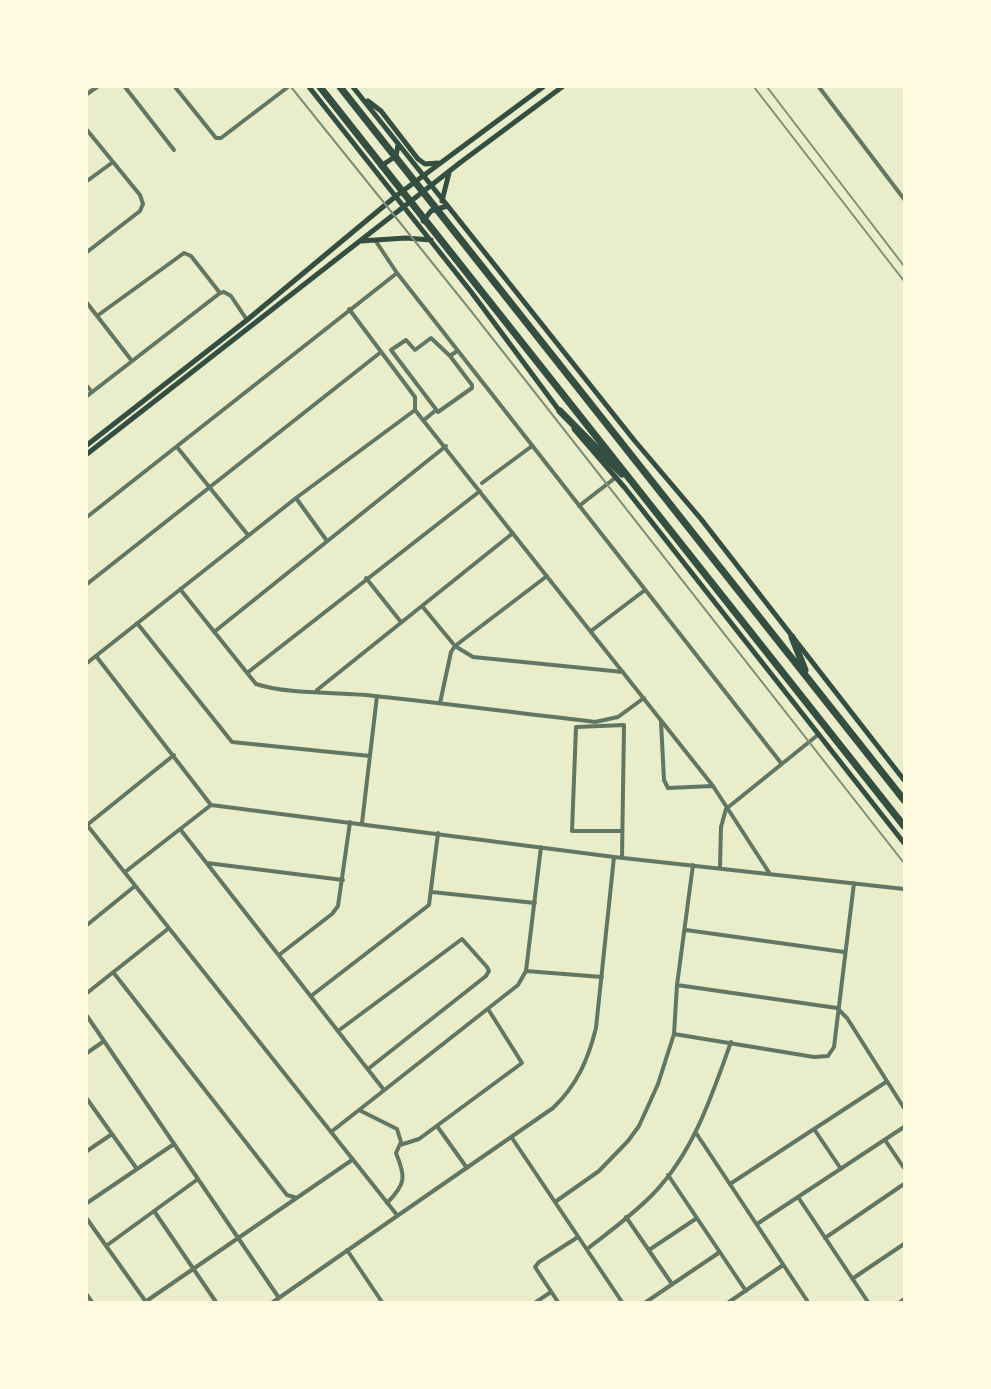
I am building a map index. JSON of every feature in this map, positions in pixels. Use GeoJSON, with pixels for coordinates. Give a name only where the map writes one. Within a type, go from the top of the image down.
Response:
{"type":"FeatureCollection","features":[{"type":"Feature","properties":{"kind":"highway"},"geometry":{"type":"LineString","coordinates":[[320,87],[904,826]]}},
{"type":"Feature","properties":{"kind":"highway"},"geometry":{"type":"LineString","coordinates":[[340,87],[904,800]]}},
{"type":"Feature","properties":{"kind":"highway"},"geometry":{"type":"LineString","coordinates":[[560,411],[637,488]]}},
{"type":"Feature","properties":{"kind":"highway"},"geometry":{"type":"LineString","coordinates":[[792,637],[807,678]]}},
{"type":"Feature","properties":{"kind":"main road"},"geometry":{"type":"LineString","coordinates":[[309,87],[431,240],[560,411],[904,843]]}},
{"type":"Feature","properties":{"kind":"main road"},"geometry":{"type":"LineString","coordinates":[[353,87],[634,440],[701,519],[904,780]]}},
{"type":"Feature","properties":{"kind":"main road"},"geometry":{"type":"LineString","coordinates":[[87,445],[247,320],[396,196],[543,87]]}},
{"type":"Feature","properties":{"kind":"main road"},"geometry":{"type":"LineString","coordinates":[[87,454],[461,162],[562,87]]}},
{"type":"Feature","properties":{"kind":"main road"},"geometry":{"type":"LineString","coordinates":[[359,95],[381,111],[424,164],[440,162]]}},
{"type":"Feature","properties":{"kind":"main road"},"geometry":{"type":"LineString","coordinates":[[373,166],[380,167],[391,161],[398,152],[398,143]]}},
{"type":"Feature","properties":{"kind":"main road"},"geometry":{"type":"LineString","coordinates":[[442,201],[450,172]]}},
{"type":"Feature","properties":{"kind":"main road"},"geometry":{"type":"LineString","coordinates":[[421,228],[431,211],[447,207]]}},
{"type":"Feature","properties":{"kind":"main road"},"geometry":{"type":"LineString","coordinates":[[360,241],[431,240]]}},
{"type":"Feature","properties":{"kind":"street"},"geometry":{"type":"LineString","coordinates":[[87,94],[97,87]]}},
{"type":"Feature","properties":{"kind":"street"},"geometry":{"type":"LineString","coordinates":[[124,87],[174,150]]}},
{"type":"Feature","properties":{"kind":"street"},"geometry":{"type":"LineString","coordinates":[[175,87],[216,138],[221,138],[288,87]]}},
{"type":"Feature","properties":{"kind":"street"},"geometry":{"type":"LineString","coordinates":[[819,87],[904,199]]}},
{"type":"Feature","properties":{"kind":"street"},"geometry":{"type":"LineString","coordinates":[[87,130],[140,195],[143,204],[140,211],[87,252]]}},
{"type":"Feature","properties":{"kind":"street"},"geometry":{"type":"LineString","coordinates":[[87,181],[112,162]]}},
{"type":"Feature","properties":{"kind":"street"},"geometry":{"type":"LineString","coordinates":[[375,240],[397,273],[457,351],[781,763]]}},
{"type":"Feature","properties":{"kind":"street"},"geometry":{"type":"LineString","coordinates":[[97,316],[184,253],[191,256],[220,293]]}},
{"type":"Feature","properties":{"kind":"street"},"geometry":{"type":"LineString","coordinates":[[87,517],[397,273]]}},
{"type":"Feature","properties":{"kind":"street"},"geometry":{"type":"LineString","coordinates":[[87,396],[220,293],[224,292],[231,296],[247,320]]}},
{"type":"Feature","properties":{"kind":"street"},"geometry":{"type":"LineString","coordinates":[[87,303],[132,361]]}},
{"type":"Feature","properties":{"kind":"street"},"geometry":{"type":"LineString","coordinates":[[349,309],[415,397],[415,410],[446,446],[713,786],[770,874]]}},
{"type":"Feature","properties":{"kind":"street"},"geometry":{"type":"LineString","coordinates":[[431,338],[450,356],[472,388],[444,410],[438,412],[391,350],[406,340],[415,350],[431,338]]}},
{"type":"Feature","properties":{"kind":"street"},"geometry":{"type":"LineString","coordinates":[[450,356],[457,351]]}},
{"type":"Feature","properties":{"kind":"street"},"geometry":{"type":"LineString","coordinates":[[87,584],[381,352]]}},
{"type":"Feature","properties":{"kind":"street"},"geometry":{"type":"LineString","coordinates":[[87,386],[92,392]]}},
{"type":"Feature","properties":{"kind":"street"},"geometry":{"type":"LineString","coordinates":[[87,663],[248,535],[415,410]]}},
{"type":"Feature","properties":{"kind":"street"},"geometry":{"type":"LineString","coordinates":[[424,420],[436,410]]}},
{"type":"Feature","properties":{"kind":"street"},"geometry":{"type":"LineString","coordinates":[[214,632],[446,446]]}},
{"type":"Feature","properties":{"kind":"street"},"geometry":{"type":"LineString","coordinates":[[482,483],[531,446]]}},
{"type":"Feature","properties":{"kind":"street"},"geometry":{"type":"LineString","coordinates":[[177,447],[248,535]]}},
{"type":"Feature","properties":{"kind":"street"},"geometry":{"type":"LineString","coordinates":[[579,506],[615,478]]}},
{"type":"Feature","properties":{"kind":"street"},"geometry":{"type":"LineString","coordinates":[[247,673],[480,490]]}},
{"type":"Feature","properties":{"kind":"street"},"geometry":{"type":"LineString","coordinates":[[296,498],[327,541]]}},
{"type":"Feature","properties":{"kind":"street"},"geometry":{"type":"LineString","coordinates":[[316,690],[513,533]]}},
{"type":"Feature","properties":{"kind":"street"},"geometry":{"type":"LineString","coordinates":[[440,703],[451,652],[455,646],[547,576]]}},
{"type":"Feature","properties":{"kind":"street"},"geometry":{"type":"LineString","coordinates":[[366,578],[401,622]]}},
{"type":"Feature","properties":{"kind":"street"},"geometry":{"type":"LineString","coordinates":[[180,589],[256,684],[272,689],[316,690],[377,696],[595,722],[618,717],[644,698]]}},
{"type":"Feature","properties":{"kind":"street"},"geometry":{"type":"LineString","coordinates":[[591,631],[645,590]]}},
{"type":"Feature","properties":{"kind":"street"},"geometry":{"type":"LineString","coordinates":[[422,606],[455,646],[473,657],[624,673]]}},
{"type":"Feature","properties":{"kind":"street"},"geometry":{"type":"LineString","coordinates":[[137,623],[232,742],[370,756]]}},
{"type":"Feature","properties":{"kind":"street"},"geometry":{"type":"LineString","coordinates":[[96,656],[211,805]]}},
{"type":"Feature","properties":{"kind":"street"},"geometry":{"type":"LineString","coordinates":[[362,823],[377,696]]}},
{"type":"Feature","properties":{"kind":"street"},"geometry":{"type":"LineString","coordinates":[[661,721],[664,780],[668,788],[713,786]]}},
{"type":"Feature","properties":{"kind":"street"},"geometry":{"type":"LineString","coordinates":[[621,831],[572,831],[576,727],[624,726],[622,857]]}},
{"type":"Feature","properties":{"kind":"street"},"geometry":{"type":"LineString","coordinates":[[720,868],[721,827],[726,809],[819,734]]}},
{"type":"Feature","properties":{"kind":"street"},"geometry":{"type":"LineString","coordinates":[[174,755],[87,825],[397,1215]]}},
{"type":"Feature","properties":{"kind":"street"},"geometry":{"type":"LineString","coordinates":[[125,872],[211,805],[614,857],[904,889]]}},
{"type":"Feature","properties":{"kind":"street"},"geometry":{"type":"LineString","coordinates":[[279,955],[332,914],[338,906],[350,822]]}},
{"type":"Feature","properties":{"kind":"street"},"geometry":{"type":"LineString","coordinates":[[180,829],[384,1090]]}},
{"type":"Feature","properties":{"kind":"street"},"geometry":{"type":"LineString","coordinates":[[311,996],[429,905],[438,833]]}},
{"type":"Feature","properties":{"kind":"street"},"geometry":{"type":"LineString","coordinates":[[331,1132],[518,985],[526,971],[541,847]]}},
{"type":"Feature","properties":{"kind":"street"},"geometry":{"type":"LineString","coordinates":[[273,1302],[512,1138],[553,1108],[576,1083],[591,1051],[596,1028],[614,857]]}},
{"type":"Feature","properties":{"kind":"street"},"geometry":{"type":"LineString","coordinates":[[207,863],[343,880]]}},
{"type":"Feature","properties":{"kind":"street"},"geometry":{"type":"LineString","coordinates":[[555,1202],[600,1171],[639,1126],[658,1084],[674,1034],[677,985],[693,865]]}},
{"type":"Feature","properties":{"kind":"street"},"geometry":{"type":"LineString","coordinates":[[674,1034],[814,1058],[828,1056],[834,1047],[854,883]]}},
{"type":"Feature","properties":{"kind":"street"},"geometry":{"type":"LineString","coordinates":[[88,922],[135,886]]}},
{"type":"Feature","properties":{"kind":"street"},"geometry":{"type":"LineString","coordinates":[[432,892],[535,903]]}},
{"type":"Feature","properties":{"kind":"street"},"geometry":{"type":"LineString","coordinates":[[87,993],[169,928]]}},
{"type":"Feature","properties":{"kind":"street"},"geometry":{"type":"LineString","coordinates":[[686,930],[844,952]]}},
{"type":"Feature","properties":{"kind":"street"},"geometry":{"type":"LineString","coordinates":[[338,1031],[462,939],[487,967],[489,971],[486,976],[368,1069]]}},
{"type":"Feature","properties":{"kind":"street"},"geometry":{"type":"LineString","coordinates":[[526,971],[602,977]]}},
{"type":"Feature","properties":{"kind":"street"},"geometry":{"type":"LineString","coordinates":[[113,972],[287,1195],[297,1198]]}},
{"type":"Feature","properties":{"kind":"street"},"geometry":{"type":"LineString","coordinates":[[677,985],[837,1008],[847,1018],[904,1108]]}},
{"type":"Feature","properties":{"kind":"street"},"geometry":{"type":"LineString","coordinates":[[400,1145],[419,1139],[522,1063],[488,1009]]}},
{"type":"Feature","properties":{"kind":"street"},"geometry":{"type":"LineString","coordinates":[[87,1016],[279,1298]]}},
{"type":"Feature","properties":{"kind":"street"},"geometry":{"type":"LineString","coordinates":[[87,1053],[104,1041]]}},
{"type":"Feature","properties":{"kind":"street"},"geometry":{"type":"LineString","coordinates":[[586,1249],[654,1193],[668,1175],[696,1133],[731,1042]]}},
{"type":"Feature","properties":{"kind":"street"},"geometry":{"type":"LineString","coordinates":[[730,1184],[886,1082]]}},
{"type":"Feature","properties":{"kind":"street"},"geometry":{"type":"LineString","coordinates":[[87,1099],[137,1169]]}},
{"type":"Feature","properties":{"kind":"street"},"geometry":{"type":"LineString","coordinates":[[359,1110],[397,1129],[400,1145],[396,1153],[403,1169],[403,1180],[401,1190],[387,1203]]}},
{"type":"Feature","properties":{"kind":"street"},"geometry":{"type":"LineString","coordinates":[[436,1126],[467,1168]]}},
{"type":"Feature","properties":{"kind":"street"},"geometry":{"type":"LineString","coordinates":[[757,1224],[904,1127]]}},
{"type":"Feature","properties":{"kind":"street"},"geometry":{"type":"LineString","coordinates":[[814,1129],[841,1169]]}},
{"type":"Feature","properties":{"kind":"street"},"geometry":{"type":"LineString","coordinates":[[696,1133],[808,1302]]}},
{"type":"Feature","properties":{"kind":"street"},"geometry":{"type":"LineString","coordinates":[[87,1151],[112,1134]]}},
{"type":"Feature","properties":{"kind":"street"},"geometry":{"type":"LineString","coordinates":[[512,1138],[622,1302]]}},
{"type":"Feature","properties":{"kind":"street"},"geometry":{"type":"LineString","coordinates":[[885,1140],[904,1168]]}},
{"type":"Feature","properties":{"kind":"street"},"geometry":{"type":"LineString","coordinates":[[87,1203],[174,1144]]}},
{"type":"Feature","properties":{"kind":"street"},"geometry":{"type":"LineString","coordinates":[[87,1219],[146,1302],[352,1160]]}},
{"type":"Feature","properties":{"kind":"street"},"geometry":{"type":"LineString","coordinates":[[668,1175],[746,1291]]}},
{"type":"Feature","properties":{"kind":"street"},"geometry":{"type":"LineString","coordinates":[[106,1246],[198,1179]]}},
{"type":"Feature","properties":{"kind":"street"},"geometry":{"type":"LineString","coordinates":[[825,1238],[904,1184]]}},
{"type":"Feature","properties":{"kind":"street"},"geometry":{"type":"LineString","coordinates":[[798,1197],[868,1302]]}},
{"type":"Feature","properties":{"kind":"street"},"geometry":{"type":"LineString","coordinates":[[154,1211],[216,1302]]}},
{"type":"Feature","properties":{"kind":"street"},"geometry":{"type":"LineString","coordinates":[[626,1217],[672,1284]]}},
{"type":"Feature","properties":{"kind":"street"},"geometry":{"type":"LineString","coordinates":[[649,1250],[697,1218]]}},
{"type":"Feature","properties":{"kind":"street"},"geometry":{"type":"LineString","coordinates":[[558,1302],[536,1268],[539,1262],[578,1237]]}},
{"type":"Feature","properties":{"kind":"street"},"geometry":{"type":"LineString","coordinates":[[852,1279],[904,1244]]}},
{"type":"Feature","properties":{"kind":"street"},"geometry":{"type":"LineString","coordinates":[[347,1250],[382,1302]]}},
{"type":"Feature","properties":{"kind":"street"},"geometry":{"type":"LineString","coordinates":[[646,1302],[720,1252]]}},
{"type":"Feature","properties":{"kind":"street"},"geometry":{"type":"LineString","coordinates":[[729,1302],[783,1265]]}},
{"type":"Feature","properties":{"kind":"street"},"geometry":{"type":"LineString","coordinates":[[536,1302],[551,1292]]}},
{"type":"Feature","properties":{"kind":"street"},"geometry":{"type":"LineString","coordinates":[[87,1295],[92,1302]]}},
{"type":"Feature","properties":{"kind":"street"},"geometry":{"type":"LineString","coordinates":[[900,1302],[904,1299]]}},
{"type":"Feature","properties":{"kind":"railway"},"geometry":{"type":"LineString","coordinates":[[291,87],[471,311],[904,863]]}},
{"type":"Feature","properties":{"kind":"railway"},"geometry":{"type":"LineString","coordinates":[[754,87],[904,281]]}},
{"type":"Feature","properties":{"kind":"railway"},"geometry":{"type":"LineString","coordinates":[[767,87],[904,266]]}}]}
